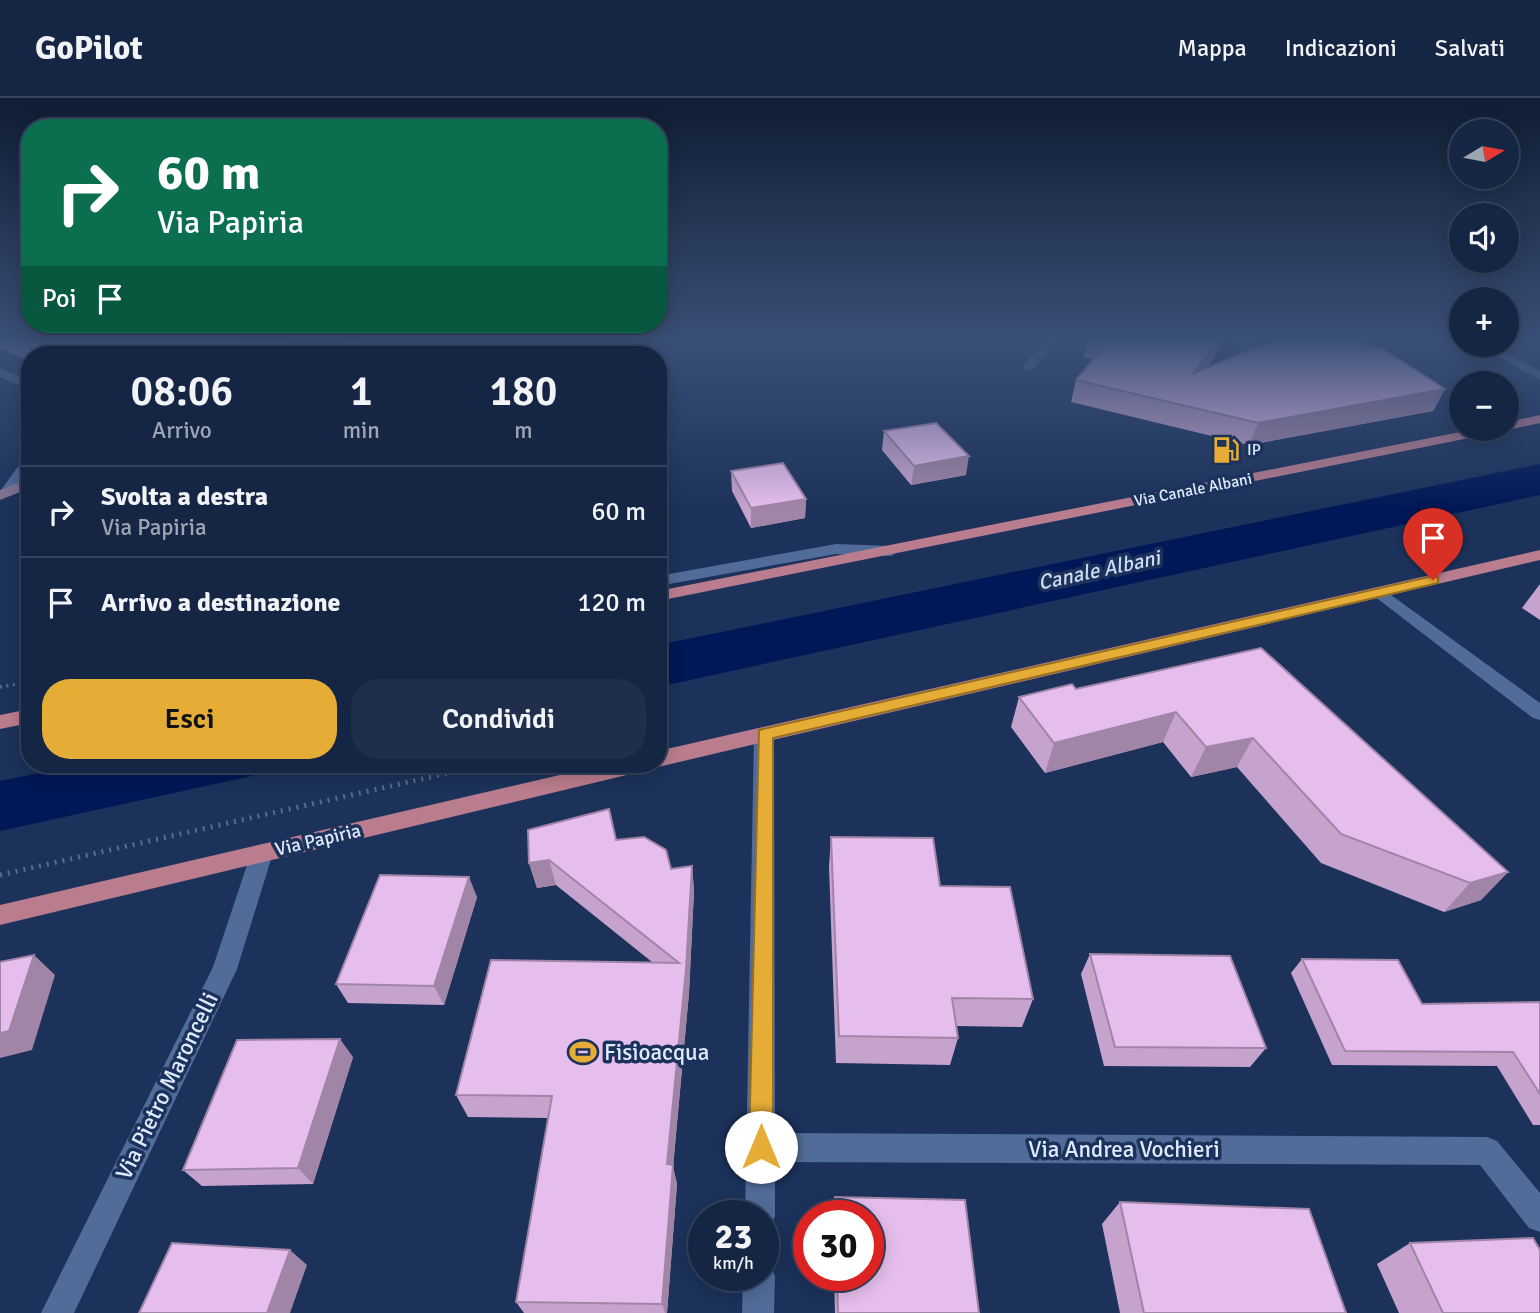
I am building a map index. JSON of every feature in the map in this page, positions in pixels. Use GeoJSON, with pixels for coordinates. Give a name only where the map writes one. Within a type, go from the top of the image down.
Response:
{"type":"FeatureCollection","features":[{"type":"Feature","properties":{"kind":"main road"},"geometry":{"type":"LineString","coordinates":[[1519,423],[1540,419]]}},
{"type":"Feature","properties":{"kind":"main road","name":"Via Canale Albani"},"geometry":{"type":"LineString","coordinates":[[667,594],[1449,438]]}},
{"type":"Feature","properties":{"kind":"main road"},"geometry":{"type":"LineString","coordinates":[[3,495],[21,486]]}},
{"type":"Feature","properties":{"kind":"main road"},"geometry":{"type":"LineString","coordinates":[[667,757],[1540,555]]}},
{"type":"Feature","properties":{"kind":"main road"},"geometry":{"type":"LineString","coordinates":[[0,722],[21,718]]}},
{"type":"Feature","properties":{"kind":"main road","name":"Via Papiria"},"geometry":{"type":"LineString","coordinates":[[0,915],[601,773]]}},
{"type":"Feature","properties":{"kind":"street"},"geometry":{"type":"LineString","coordinates":[[3,495],[21,472]]}},
{"type":"Feature","properties":{"kind":"street","name":"Via Canale Albani"},"geometry":{"type":"LineString","coordinates":[[667,579],[836,549],[892,551]]}},
{"type":"Feature","properties":{"kind":"street"},"geometry":{"type":"LineString","coordinates":[[1380,592],[1540,713]]}},
{"type":"Feature","properties":{"kind":"street"},"geometry":{"type":"LineString","coordinates":[[760,1200],[764,734]]}},
{"type":"Feature","properties":{"kind":"street","name":"Via Pietro Maroncelli"},"geometry":{"type":"LineString","coordinates":[[57,1313],[225,969],[262,853]]}},
{"type":"Feature","properties":{"kind":"street","name":"Via Andrea Vochieri"},"geometry":{"type":"LineString","coordinates":[[761,1147],[1486,1151],[1540,1217]]}},
{"type":"Feature","properties":{"kind":"street"},"geometry":{"type":"LineString","coordinates":[[758,1313],[759,1291]]}},
{"type":"Feature","properties":{"kind":"path"},"geometry":{"type":"LineString","coordinates":[[0,687],[21,684]]}},
{"type":"Feature","properties":{"kind":"path"},"geometry":{"type":"LineString","coordinates":[[0,876],[448,773]]}},
{"type":"Feature","properties":{"kind":"water","name":"Canale Albani"},"geometry":{"type":"Polygon","coordinates":[[[1540,464],[1540,495],[667,685],[667,643],[1540,464]]]}},
{"type":"Feature","properties":{"kind":"water"},"geometry":{"type":"Polygon","coordinates":[[[38,773],[265,773],[0,831],[0,781],[38,773]]]}},
{"type":"Feature","properties":{"kind":"building"},"geometry":{"type":"Polygon","coordinates":[[[1142,396],[1408,396],[1258,423],[1142,396]]]}},
{"type":"Feature","properties":{"kind":"building"},"geometry":{"type":"Polygon","coordinates":[[[936,423],[969,456],[914,466],[884,431],[936,423]]]}},
{"type":"Feature","properties":{"kind":"building"},"geometry":{"type":"Polygon","coordinates":[[[783,463],[806,499],[751,508],[731,471],[783,463]]]}},
{"type":"Feature","properties":{"kind":"building"},"geometry":{"type":"Polygon","coordinates":[[[1261,648],[1508,872],[1470,883],[1341,834],[1253,738],[1206,747],[1176,712],[1054,743],[1019,697],[1072,684],[1076,689],[1261,648]]]}},
{"type":"Feature","properties":{"kind":"building"},"geometry":{"type":"Polygon","coordinates":[[[609,809],[616,840],[644,837],[666,850],[671,869],[692,866],[686,969],[667,1164],[673,1165],[662,1304],[516,1302],[552,1096],[456,1095],[491,960],[679,963],[549,860],[529,863],[528,830],[609,809]]]}},
{"type":"Feature","properties":{"kind":"building"},"geometry":{"type":"Polygon","coordinates":[[[831,837],[933,838],[940,886],[1010,887],[1033,999],[952,998],[958,1038],[839,1036],[831,837]]]}},
{"type":"Feature","properties":{"kind":"building"},"geometry":{"type":"Polygon","coordinates":[[[380,875],[469,877],[434,986],[336,984],[380,875]]]}},
{"type":"Feature","properties":{"kind":"building"},"geometry":{"type":"Polygon","coordinates":[[[1090,954],[1230,956],[1266,1048],[1115,1047],[1090,954]]]}},
{"type":"Feature","properties":{"kind":"building"},"geometry":{"type":"Polygon","coordinates":[[[34,955],[9,1031],[0,1033],[0,962],[34,955]]]}},
{"type":"Feature","properties":{"kind":"building"},"geometry":{"type":"Polygon","coordinates":[[[1302,959],[1398,960],[1422,1004],[1540,1002],[1540,1094],[1513,1052],[1345,1051],[1302,959]]]}},
{"type":"Feature","properties":{"kind":"building"},"geometry":{"type":"Polygon","coordinates":[[[340,1039],[298,1168],[183,1170],[237,1040],[340,1039]]]}},
{"type":"Feature","properties":{"kind":"building"},"geometry":{"type":"Polygon","coordinates":[[[835,1197],[965,1200],[979,1313],[838,1313],[837,1291],[884,1291],[884,1200],[835,1200],[835,1197]]]}},
{"type":"Feature","properties":{"kind":"building"},"geometry":{"type":"Polygon","coordinates":[[[1120,1202],[1309,1209],[1346,1313],[1144,1313],[1120,1202]]]}},
{"type":"Feature","properties":{"kind":"building"},"geometry":{"type":"Polygon","coordinates":[[[1533,1238],[1540,1250],[1540,1313],[1443,1313],[1410,1243],[1533,1238]]]}},
{"type":"Feature","properties":{"kind":"building"},"geometry":{"type":"Polygon","coordinates":[[[172,1243],[290,1250],[267,1313],[139,1313],[172,1243]]]}},
{"type":"Feature","properties":{"kind":"place","name":"IP"},"geometry":{"type":"Point","coordinates":[1226,450]}},
{"type":"Feature","properties":{"kind":"place","name":"Fisioacqua"},"geometry":{"type":"Point","coordinates":[583,1052]}},
{"type":"Feature","properties":{"kind":"route"},"geometry":{"type":"LineString","coordinates":[[761,1147],[764,734],[1433,580]]}}]}
